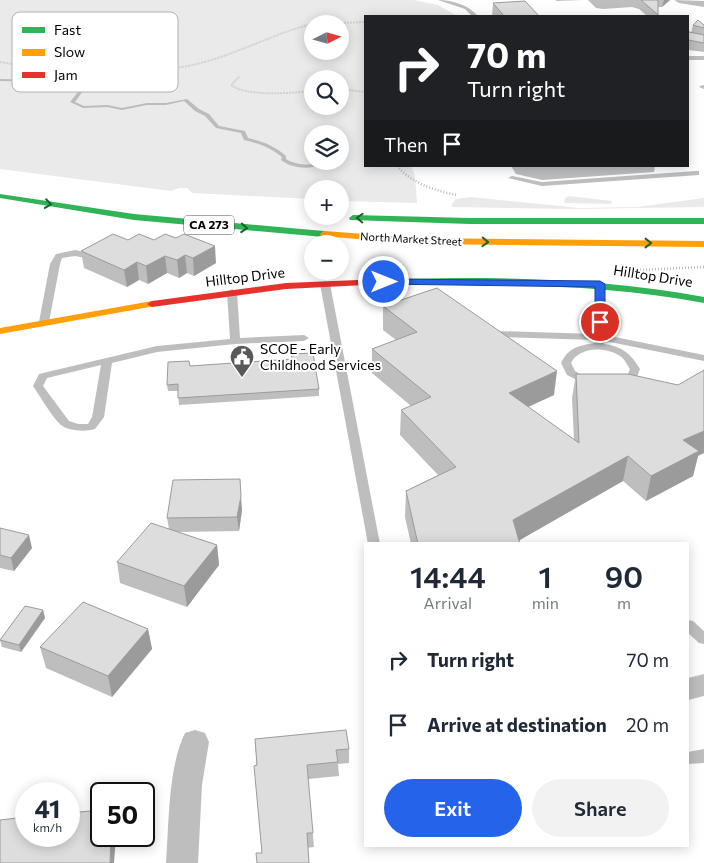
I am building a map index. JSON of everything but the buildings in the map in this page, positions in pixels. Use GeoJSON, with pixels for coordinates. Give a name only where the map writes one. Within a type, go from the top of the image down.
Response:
{"type":"FeatureCollection","features":[{"type":"Feature","properties":{"kind":"main road","name":"North Market Street"},"geometry":{"type":"LineString","coordinates":[[0,196],[134,217],[230,227],[419,241],[704,244]]}},
{"type":"Feature","properties":{"kind":"main road"},"geometry":{"type":"LineString","coordinates":[[405,220],[451,214],[604,215],[704,213]]}},
{"type":"Feature","properties":{"kind":"main road","name":"North Market Street"},"geometry":{"type":"LineString","coordinates":[[349,217],[405,220],[704,221]]}},
{"type":"Feature","properties":{"kind":"main road","name":"Hilltop Drive"},"geometry":{"type":"LineString","coordinates":[[0,331],[44,322],[232,292],[324,284],[429,282],[600,284],[657,290],[704,300]]}},
{"type":"Feature","properties":{"kind":"street"},"geometry":{"type":"LineString","coordinates":[[679,0],[704,4]]}},
{"type":"Feature","properties":{"kind":"street"},"geometry":{"type":"LineString","coordinates":[[689,688],[704,686]]}},
{"type":"Feature","properties":{"kind":"street"},"geometry":{"type":"LineString","coordinates":[[182,863],[187,785],[195,742]]}},
{"type":"Feature","properties":{"kind":"lane"},"geometry":{"type":"LineString","coordinates":[[441,0],[469,6],[474,15]]}},
{"type":"Feature","properties":{"kind":"lane"},"geometry":{"type":"LineString","coordinates":[[689,58],[704,58]]}},
{"type":"Feature","properties":{"kind":"lane"},"geometry":{"type":"LineString","coordinates":[[512,178],[542,184],[696,173]]}},
{"type":"Feature","properties":{"kind":"lane"},"geometry":{"type":"LineString","coordinates":[[44,322],[55,264],[59,256],[75,253],[96,258]]}},
{"type":"Feature","properties":{"kind":"lane"},"geometry":{"type":"LineString","coordinates":[[324,284],[374,542]]}},
{"type":"Feature","properties":{"kind":"lane"},"geometry":{"type":"LineString","coordinates":[[600,284],[600,342]]}},
{"type":"Feature","properties":{"kind":"lane"},"geometry":{"type":"LineString","coordinates":[[232,292],[234,341]]}},
{"type":"Feature","properties":{"kind":"lane"},"geometry":{"type":"LineString","coordinates":[[496,334],[600,342],[704,358]]}},
{"type":"Feature","properties":{"kind":"lane"},"geometry":{"type":"LineString","coordinates":[[107,362],[98,417],[91,427],[78,427],[65,423],[38,386],[43,376],[56,371],[107,362],[158,349],[234,341],[304,338]]}},
{"type":"Feature","properties":{"kind":"lane"},"geometry":{"type":"LineString","coordinates":[[590,383],[577,378],[570,372],[566,365],[566,359],[570,353],[578,349],[600,342],[620,352],[633,363],[634,375],[624,383]]}},
{"type":"Feature","properties":{"kind":"lane"},"geometry":{"type":"LineString","coordinates":[[689,626],[704,639]]}},
{"type":"Feature","properties":{"kind":"lane"},"geometry":{"type":"LineString","coordinates":[[689,758],[704,756]]}},
{"type":"Feature","properties":{"kind":"path"},"geometry":{"type":"LineString","coordinates":[[349,23],[364,22]]}},
{"type":"Feature","properties":{"kind":"path"},"geometry":{"type":"LineString","coordinates":[[178,67],[209,60],[304,26]]}},
{"type":"Feature","properties":{"kind":"path"},"geometry":{"type":"LineString","coordinates":[[239,77],[231,85],[238,90],[289,93],[304,92]]}},
{"type":"Feature","properties":{"kind":"path"},"geometry":{"type":"LineString","coordinates":[[349,90],[364,92]]}},
{"type":"Feature","properties":{"kind":"path"},"geometry":{"type":"LineString","coordinates":[[398,167],[403,174],[420,184],[433,190],[456,196]]}},
{"type":"Feature","properties":{"kind":"path"},"geometry":{"type":"LineString","coordinates":[[634,273],[643,268],[704,267]]}},
{"type":"Feature","properties":{"kind":"shaded area"},"geometry":{"type":"Polygon","coordinates":[[[0,0],[414,0],[438,5],[455,15],[364,15],[364,167],[411,167],[415,176],[417,203],[349,201],[349,180],[304,180],[304,199],[192,193],[187,188],[171,191],[0,169],[0,0]]]}},
{"type":"Feature","properties":{"kind":"shaded area"},"geometry":{"type":"Polygon","coordinates":[[[569,196],[612,201],[611,204],[564,203],[565,198],[569,196]]]}},
{"type":"Feature","properties":{"kind":"shaded area"},"geometry":{"type":"Polygon","coordinates":[[[471,197],[579,208],[637,207],[704,198],[704,207],[572,209],[452,207],[456,199],[471,197]]]}},
{"type":"Feature","properties":{"kind":"waterway"},"geometry":{"type":"LineString","coordinates":[[0,80],[12,80]]}},
{"type":"Feature","properties":{"kind":"waterway"},"geometry":{"type":"LineString","coordinates":[[80,92],[72,102],[83,107],[107,106],[122,109],[185,100],[197,110],[207,115],[218,127],[243,132],[246,139],[271,147],[284,157],[283,160],[291,164],[304,166]]}},
{"type":"Feature","properties":{"kind":"traffic: fast"},"geometry":{"type":"LineString","coordinates":[[0,196],[134,217],[324,234]]}},
{"type":"Feature","properties":{"kind":"traffic: fast"},"geometry":{"type":"LineString","coordinates":[[353,218],[470,221],[704,221]]}},
{"type":"Feature","properties":{"kind":"traffic: fast"},"geometry":{"type":"LineString","coordinates":[[381,282],[503,281],[584,284],[624,287],[704,300]]}},
{"type":"Feature","properties":{"kind":"traffic: slow"},"geometry":{"type":"LineString","coordinates":[[324,234],[419,241],[704,244]]}},
{"type":"Feature","properties":{"kind":"traffic: slow"},"geometry":{"type":"LineString","coordinates":[[0,331],[152,304]]}},
{"type":"Feature","properties":{"kind":"traffic: jam"},"geometry":{"type":"LineString","coordinates":[[152,304],[286,286],[381,282]]}},
{"type":"Feature","properties":{"kind":"place","name":"SCOE - Early Childhood Services"},"geometry":{"type":"Point","coordinates":[242,378]}},
{"type":"Feature","properties":{"kind":"route"},"geometry":{"type":"LineString","coordinates":[[384,282],[600,284],[600,322]]}}]}
